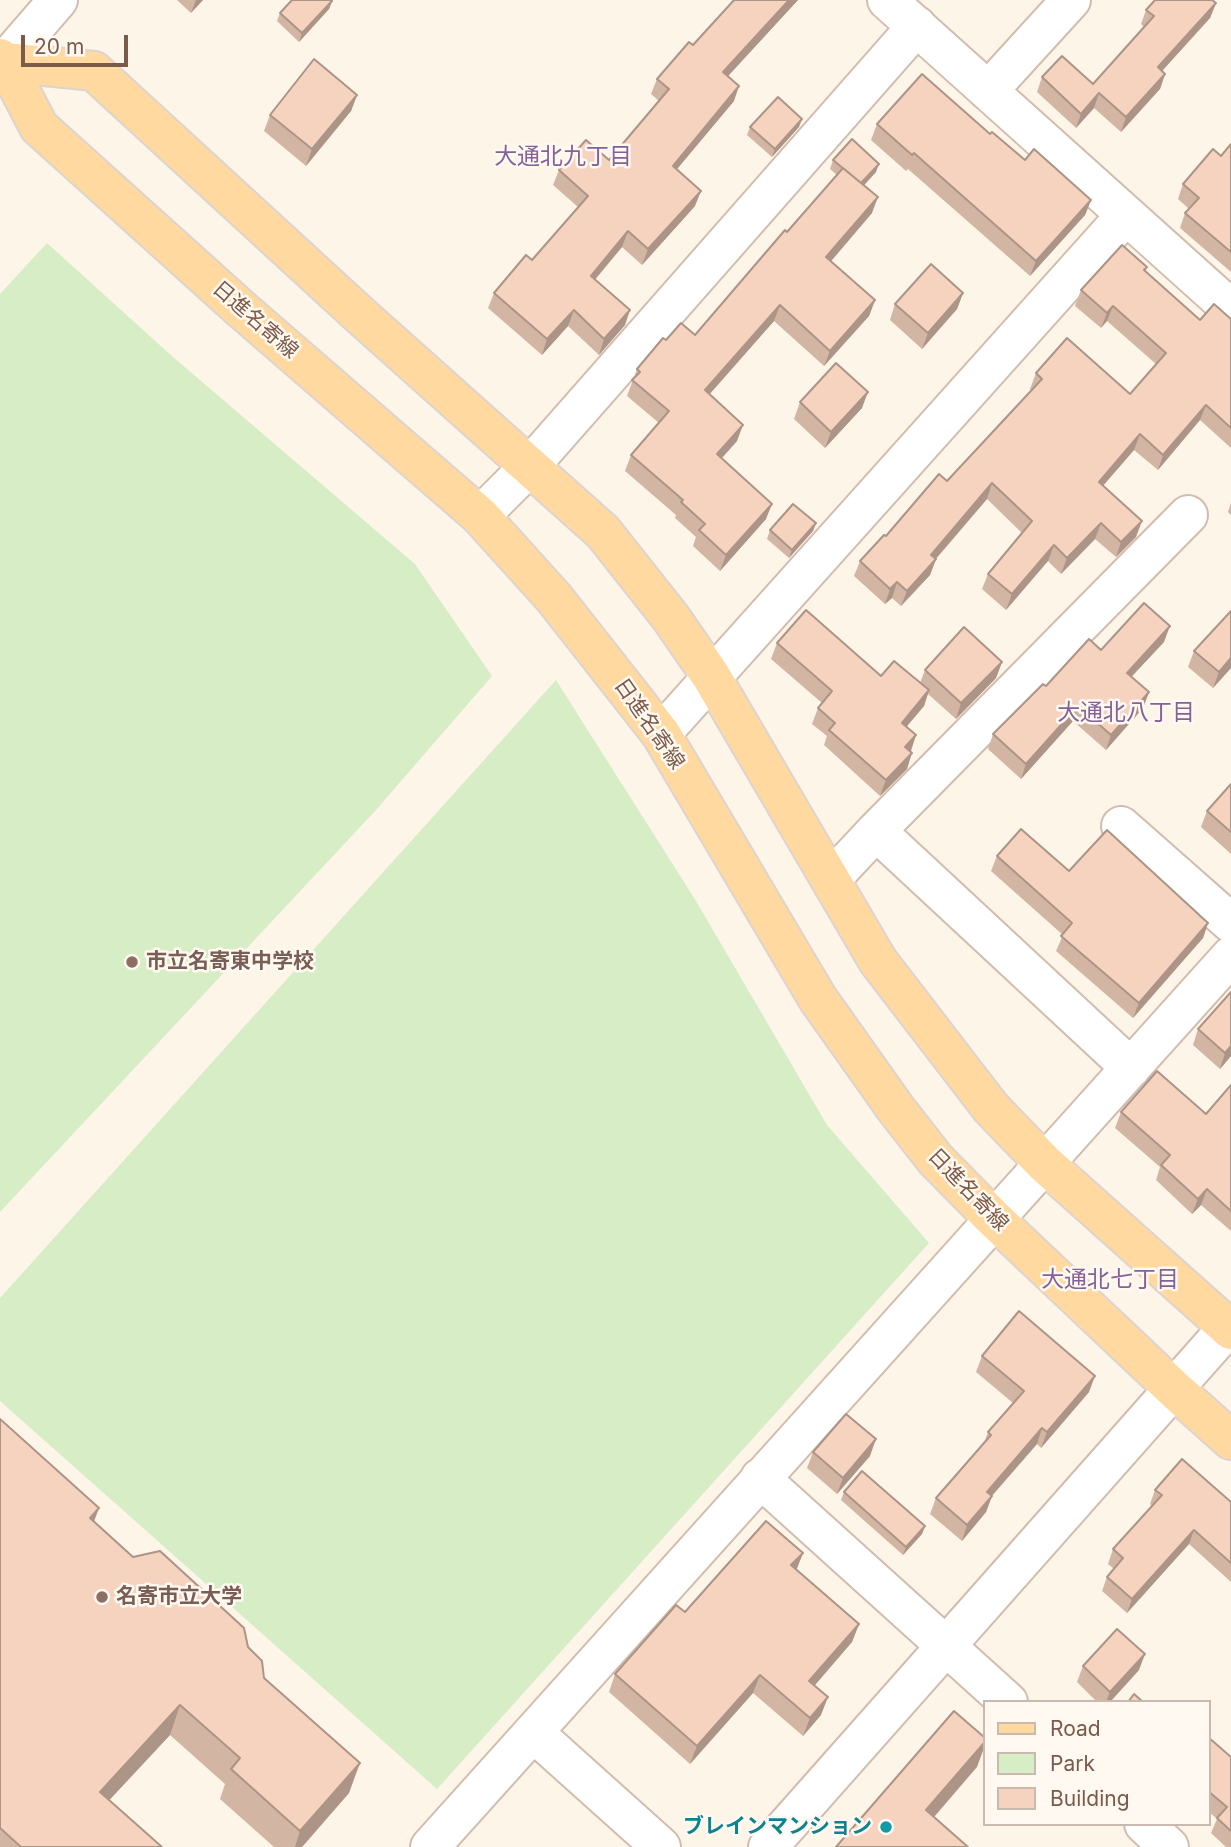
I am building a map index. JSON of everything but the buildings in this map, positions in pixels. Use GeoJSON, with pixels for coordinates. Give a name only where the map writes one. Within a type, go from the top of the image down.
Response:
{"type":"FeatureCollection","features":[{"type":"Feature","properties":{"kind":"main road"},"geometry":{"type":"LineString","coordinates":[[2,62],[94,71],[361,316],[603,532],[671,618],[712,676],[878,961],[991,1108],[1045,1164],[1230,1327]]}},
{"type":"Feature","properties":{"kind":"main road","name":"日進名寄線"},"geometry":{"type":"LineString","coordinates":[[2,62],[39,127],[240,308],[481,516],[554,598],[660,734],[818,999],[895,1110],[935,1159],[993,1218],[1231,1440]]}},
{"type":"Feature","properties":{"kind":"street"},"geometry":{"type":"LineString","coordinates":[[2,62],[58,0]]}},
{"type":"Feature","properties":{"kind":"street"},"geometry":{"type":"LineString","coordinates":[[887,0],[1231,309]]}},
{"type":"Feature","properties":{"kind":"street"},"geometry":{"type":"LineString","coordinates":[[988,90],[1071,0]]}},
{"type":"Feature","properties":{"kind":"street"},"geometry":{"type":"LineString","coordinates":[[481,516],[530,466],[916,26]]}},
{"type":"Feature","properties":{"kind":"street"},"geometry":{"type":"LineString","coordinates":[[660,734],[1126,215]]}},
{"type":"Feature","properties":{"kind":"street"},"geometry":{"type":"LineString","coordinates":[[832,878],[1188,515]]}},
{"type":"Feature","properties":{"kind":"street"},"geometry":{"type":"LineString","coordinates":[[1121,826],[1231,923]]}},
{"type":"Feature","properties":{"kind":"street"},"geometry":{"type":"LineString","coordinates":[[876,831],[1130,1068]]}},
{"type":"Feature","properties":{"kind":"street"},"geometry":{"type":"LineString","coordinates":[[430,1847],[1231,956]]}},
{"type":"Feature","properties":{"kind":"street"},"geometry":{"type":"LineString","coordinates":[[768,1847],[1230,1327]]}},
{"type":"Feature","properties":{"kind":"street"},"geometry":{"type":"LineString","coordinates":[[760,1478],[1005,1700]]}},
{"type":"Feature","properties":{"kind":"street"},"geometry":{"type":"LineString","coordinates":[[534,1733],[661,1847]]}},
{"type":"Feature","properties":{"kind":"street"},"geometry":{"type":"LineString","coordinates":[[1146,1826],[1169,1847]]}},
{"type":"Feature","properties":{"kind":"green space","name":"市立名寄東中学校"},"geometry":{"type":"Polygon","coordinates":[[[47,243],[173,357],[415,564],[492,676],[376,810],[0,1212],[0,294],[47,243]]]}},
{"type":"Feature","properties":{"kind":"green space"},"geometry":{"type":"Polygon","coordinates":[[[556,680],[696,901],[827,1125],[929,1243],[437,1789],[0,1401],[0,1298],[556,680]]]}},
{"type":"Feature","properties":{"kind":"place","name":"市立名寄東中学校"},"geometry":{"type":"Point","coordinates":[132,962]}},
{"type":"Feature","properties":{"kind":"place","name":"名寄市立大学"},"geometry":{"type":"Point","coordinates":[102,1597]}},
{"type":"Feature","properties":{"kind":"place","name":"ブレインマンション"},"geometry":{"type":"Point","coordinates":[886,1827]}},
{"type":"Feature","properties":{"kind":"district","name":"大通北九丁目"},"geometry":{"type":"Point","coordinates":[563,157]}},
{"type":"Feature","properties":{"kind":"district","name":"大通北八丁目"},"geometry":{"type":"Point","coordinates":[1126,713]}},
{"type":"Feature","properties":{"kind":"district","name":"大通北七丁目"},"geometry":{"type":"Point","coordinates":[1110,1280]}}]}
